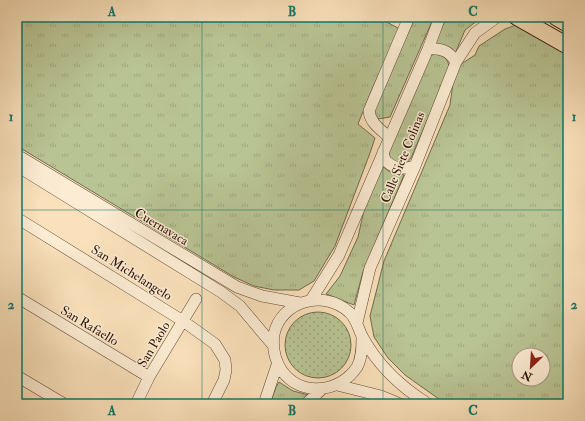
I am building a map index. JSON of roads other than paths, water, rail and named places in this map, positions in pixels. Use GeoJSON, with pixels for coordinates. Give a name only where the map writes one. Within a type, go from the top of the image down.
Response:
{"type":"FeatureCollection","features":[{"type":"Feature","properties":{"kind":"highway"},"geometry":{"type":"LineString","coordinates":[[518,17],[568,46]]}},
{"type":"Feature","properties":{"kind":"highway"},"geometry":{"type":"LineString","coordinates":[[556,17],[568,24]]}},
{"type":"Feature","properties":{"kind":"street"},"geometry":{"type":"LineString","coordinates":[[389,138],[374,123],[370,117],[369,110],[409,17]]}},
{"type":"Feature","properties":{"kind":"street","name":"Calle Siete Colinas"},"geometry":{"type":"LineString","coordinates":[[311,300],[339,255],[428,49],[440,17]]}},
{"type":"Feature","properties":{"kind":"street","name":"Calle Siete Colinas"},"geometry":{"type":"LineString","coordinates":[[357,323],[370,268],[414,166],[456,62],[475,33],[497,17]]}},
{"type":"Feature","properties":{"kind":"street"},"geometry":{"type":"LineString","coordinates":[[428,49],[444,50],[451,55],[456,62]]}},
{"type":"Feature","properties":{"kind":"street"},"geometry":{"type":"LineString","coordinates":[[384,152],[385,160],[396,168],[402,169],[414,166]]}},
{"type":"Feature","properties":{"kind":"street","name":"Cuernavaca"},"geometry":{"type":"LineString","coordinates":[[17,155],[237,287],[262,296],[300,303]]}},
{"type":"Feature","properties":{"kind":"street","name":"Cuernavaca"},"geometry":{"type":"LineString","coordinates":[[17,166],[221,292],[240,306],[272,344]]}},
{"type":"Feature","properties":{"kind":"street","name":"San Michelangelo"},"geometry":{"type":"LineString","coordinates":[[17,218],[183,321],[216,344],[225,360],[226,370],[224,380],[212,404]]}},
{"type":"Feature","properties":{"kind":"street","name":"San Rafaello"},"geometry":{"type":"LineString","coordinates":[[17,297],[149,377]]}},
{"type":"Feature","properties":{"kind":"street","name":"San Paolo"},"geometry":{"type":"LineString","coordinates":[[136,404],[149,377],[196,299]]}},
{"type":"Feature","properties":{"kind":"street"},"geometry":{"type":"LineString","coordinates":[[362,337],[362,352],[357,365],[349,377],[336,385],[322,389],[309,388],[296,384],[285,376],[278,365],[272,344],[276,327],[285,312],[300,303],[311,300],[325,300],[338,304],[349,312],[357,323],[362,337],[392,379],[428,404]]}},
{"type":"Feature","properties":{"kind":"street"},"geometry":{"type":"LineString","coordinates":[[264,404],[278,365]]}},
{"type":"Feature","properties":{"kind":"street"},"geometry":{"type":"LineString","coordinates":[[17,376],[64,404]]}},
{"type":"Feature","properties":{"kind":"street"},"geometry":{"type":"LineString","coordinates":[[336,385],[381,396],[400,404]]}},
{"type":"Feature","properties":{"kind":"street"},"geometry":{"type":"LineString","coordinates":[[306,404],[322,389]]}}]}
